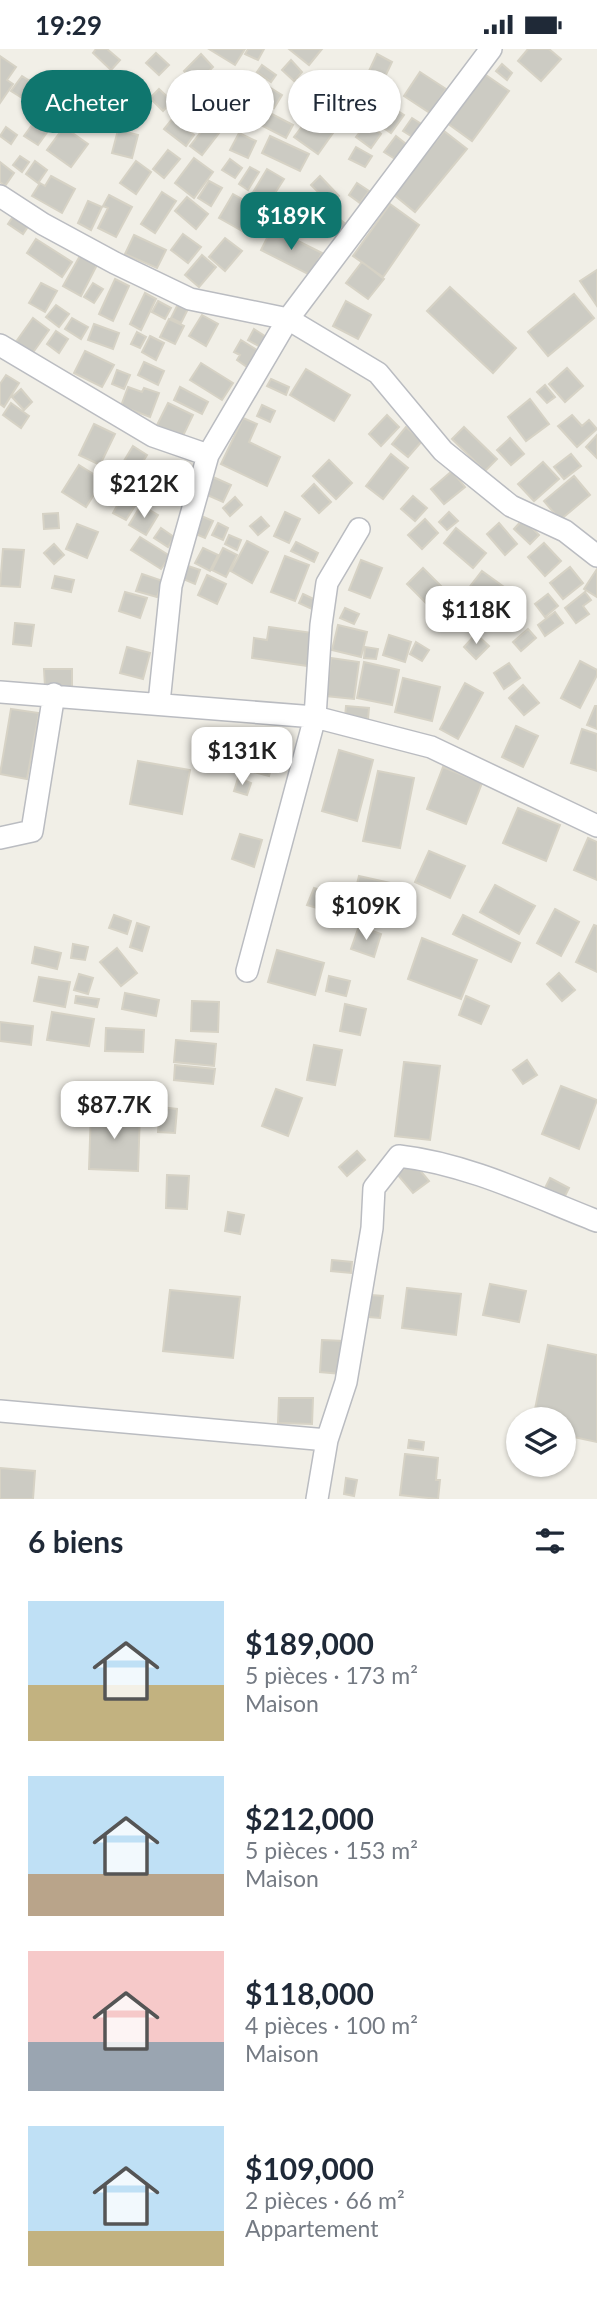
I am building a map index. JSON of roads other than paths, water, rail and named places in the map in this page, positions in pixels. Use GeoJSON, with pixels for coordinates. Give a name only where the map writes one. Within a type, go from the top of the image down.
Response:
{"type":"FeatureCollection","features":[{"type":"Feature","properties":{"kind":"street"},"geometry":{"type":"LineString","coordinates":[[159,703],[171,586],[208,455],[288,319],[491,49]]}},
{"type":"Feature","properties":{"kind":"street"},"geometry":{"type":"LineString","coordinates":[[0,197],[91,250],[190,299],[288,319],[378,373],[443,451],[510,506],[565,531],[597,556]]}},
{"type":"Feature","properties":{"kind":"street"},"geometry":{"type":"LineString","coordinates":[[0,345],[153,436],[208,455]]}},
{"type":"Feature","properties":{"kind":"street"},"geometry":{"type":"LineString","coordinates":[[247,971],[315,717],[321,625],[327,583],[359,529]]}},
{"type":"Feature","properties":{"kind":"street"},"geometry":{"type":"LineString","coordinates":[[0,692],[54,694],[315,717],[431,747],[597,826]]}},
{"type":"Feature","properties":{"kind":"street"},"geometry":{"type":"LineString","coordinates":[[0,838],[32,831],[54,694]]}},
{"type":"Feature","properties":{"kind":"street"},"geometry":{"type":"LineString","coordinates":[[317,1499],[327,1440],[346,1381],[372,1228],[374,1188],[399,1156],[426,1159],[467,1172],[597,1221]]}},
{"type":"Feature","properties":{"kind":"street"},"geometry":{"type":"LineString","coordinates":[[0,1411],[327,1440]]}}]}
